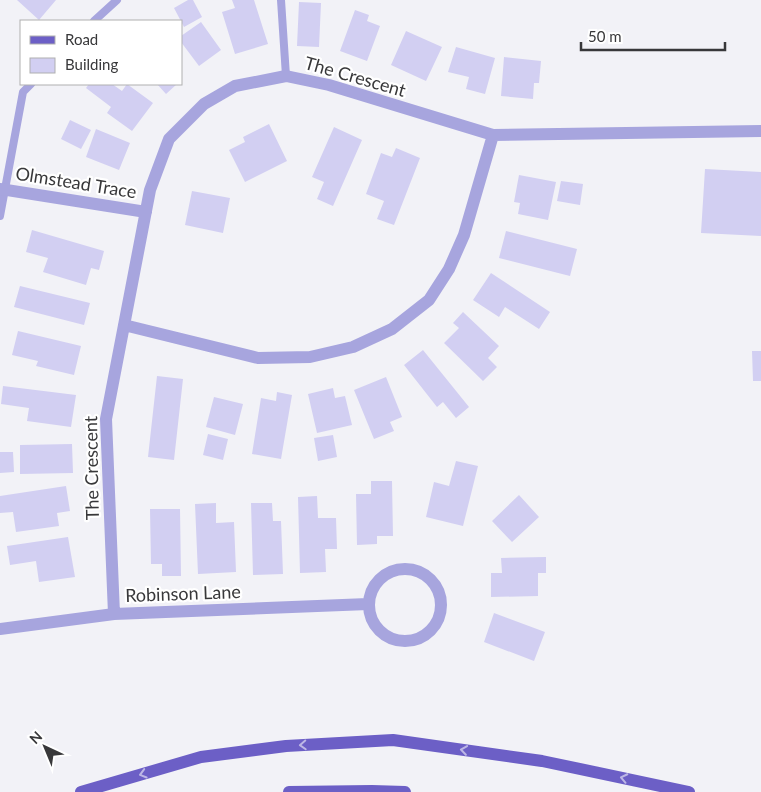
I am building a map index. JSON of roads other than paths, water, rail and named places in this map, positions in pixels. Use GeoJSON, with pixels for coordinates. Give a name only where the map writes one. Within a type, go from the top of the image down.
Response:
{"type":"FeatureCollection","features":[{"type":"Feature","properties":{"kind":"main road"},"geometry":{"type":"LineString","coordinates":[[81,792],[201,757],[286,746],[393,740],[542,761],[689,792]]}},
{"type":"Feature","properties":{"kind":"main road"},"geometry":{"type":"LineString","coordinates":[[289,792],[404,792]]}},
{"type":"Feature","properties":{"kind":"street","name":"The Crescent"},"geometry":{"type":"LineString","coordinates":[[114,614],[106,419],[150,190],[169,138],[204,104],[235,86],[286,76],[330,85],[493,135],[761,130]]}},
{"type":"Feature","properties":{"kind":"street"},"geometry":{"type":"LineString","coordinates":[[124,325],[258,358],[310,357],[353,347],[392,329],[428,300],[449,269],[464,235],[493,135]]}},
{"type":"Feature","properties":{"kind":"street","name":"Olmstead Trace"},"geometry":{"type":"LineString","coordinates":[[2,190],[146,212]]}},
{"type":"Feature","properties":{"kind":"street"},"geometry":{"type":"LineString","coordinates":[[409,568],[431,578],[438,588],[442,599],[437,623],[430,632],[419,639],[407,641],[395,640],[384,635],[370,616],[368,604],[371,592],[377,582],[386,574],[397,569],[409,568]]}},
{"type":"Feature","properties":{"kind":"street","name":"Robinson Lane"},"geometry":{"type":"LineString","coordinates":[[0,629],[114,614],[368,604]]}},
{"type":"Feature","properties":{"kind":"lane"},"geometry":{"type":"LineString","coordinates":[[95,20],[117,0]]}},
{"type":"Feature","properties":{"kind":"lane"},"geometry":{"type":"LineString","coordinates":[[281,0],[286,76]]}},
{"type":"Feature","properties":{"kind":"lane"},"geometry":{"type":"LineString","coordinates":[[0,216],[2,190],[23,92],[30,85]]}}]}
